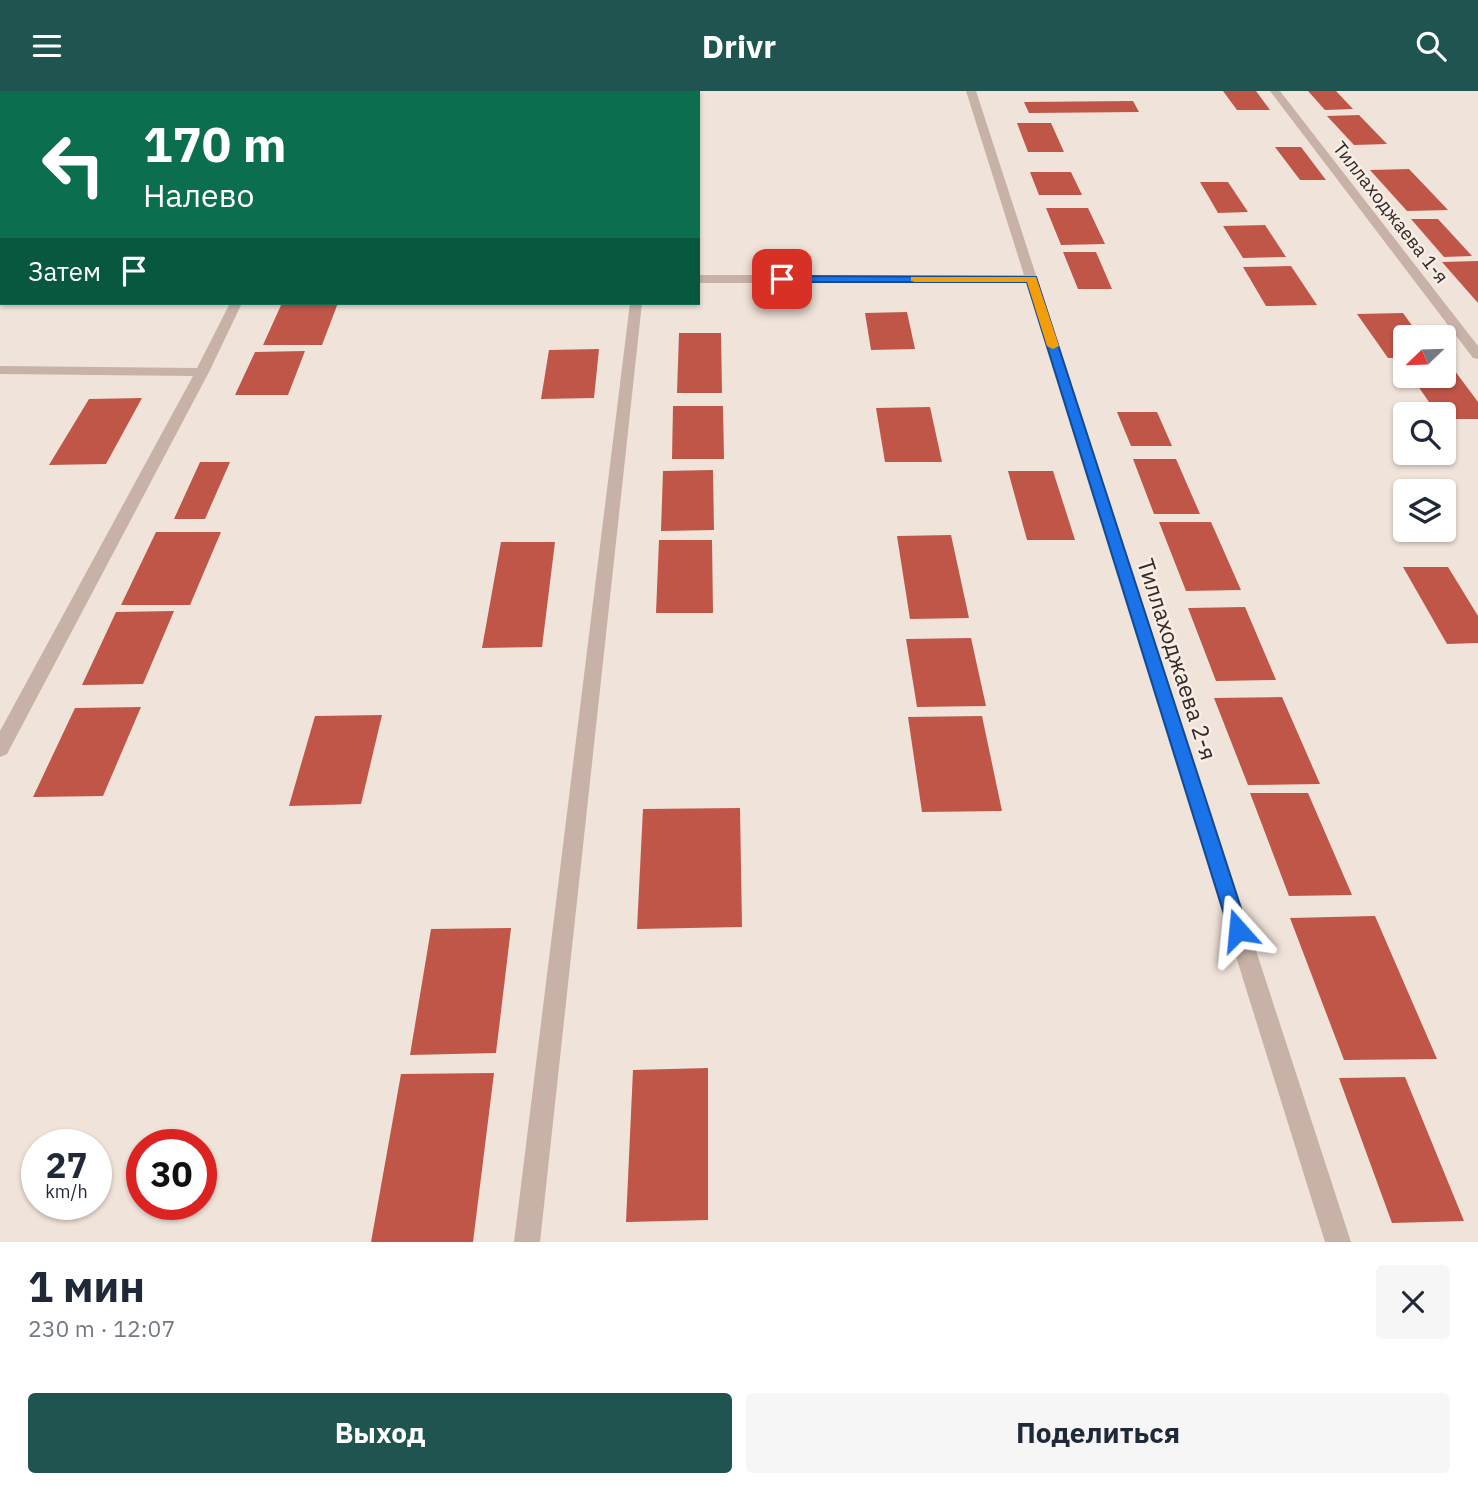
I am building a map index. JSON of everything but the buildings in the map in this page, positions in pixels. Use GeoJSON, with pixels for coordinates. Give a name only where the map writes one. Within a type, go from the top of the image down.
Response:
{"type":"FeatureCollection","features":[{"type":"Feature","properties":{"kind":"street","name":"Тиллаходжаева 2-я"},"geometry":{"type":"LineString","coordinates":[[971,91],[1338,1242]]}},
{"type":"Feature","properties":{"kind":"street","name":"Тиллаходжаева 1-я"},"geometry":{"type":"LineString","coordinates":[[1275,91],[1478,355]]}},
{"type":"Feature","properties":{"kind":"street"},"geometry":{"type":"LineString","coordinates":[[700,279],[1032,279]]}},
{"type":"Feature","properties":{"kind":"street"},"geometry":{"type":"LineString","coordinates":[[0,749],[202,372],[235,305]]}},
{"type":"Feature","properties":{"kind":"street"},"geometry":{"type":"LineString","coordinates":[[527,1242],[636,305]]}},
{"type":"Feature","properties":{"kind":"street"},"geometry":{"type":"LineString","coordinates":[[0,370],[202,372]]}},
{"type":"Feature","properties":{"kind":"slow traffic"},"geometry":{"type":"LineString","coordinates":[[915,279],[1032,279],[1053,346]]}},
{"type":"Feature","properties":{"kind":"route"},"geometry":{"type":"LineString","coordinates":[[782,279],[1032,279],[1238,930]]}}]}
